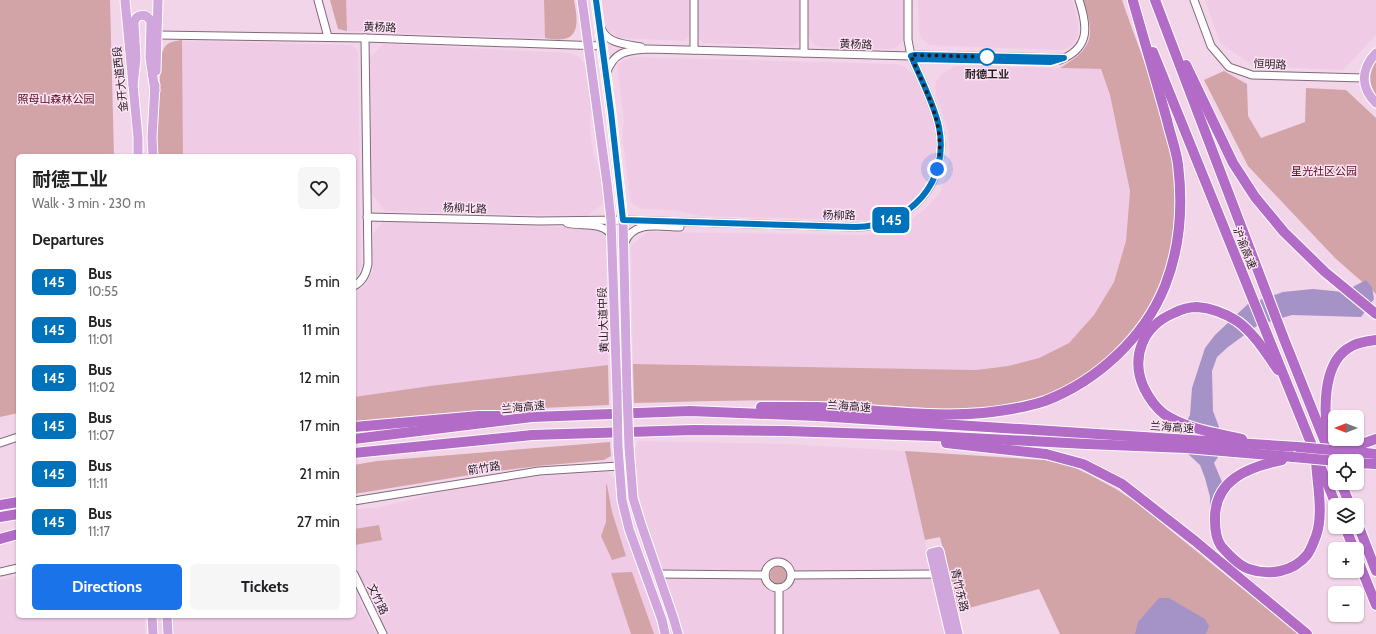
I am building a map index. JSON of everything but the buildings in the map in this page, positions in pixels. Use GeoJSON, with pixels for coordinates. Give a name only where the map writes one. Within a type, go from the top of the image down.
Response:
{"type":"FeatureCollection","features":[{"type":"Feature","properties":{"kind":"highway"},"geometry":{"type":"LineString","coordinates":[[690,411],[759,407],[810,407],[920,415],[984,413],[1045,401],[1094,375],[1115,356],[1134,338],[1151,313],[1165,287],[1173,262],[1178,234],[1180,208],[1178,163],[1133,0]]}},
{"type":"Feature","properties":{"kind":"highway","name":"沪渝高速"},"geometry":{"type":"LineString","coordinates":[[1133,0],[1333,498]]}},
{"type":"Feature","properties":{"kind":"highway"},"geometry":{"type":"LineString","coordinates":[[1155,0],[1232,163],[1255,197],[1284,232],[1325,272],[1376,314]]}},
{"type":"Feature","properties":{"kind":"highway","name":"沪渝高速"},"geometry":{"type":"LineString","coordinates":[[1155,0],[1284,338],[1331,454]]}},
{"type":"Feature","properties":{"kind":"highway"},"geometry":{"type":"LineString","coordinates":[[1267,446],[1178,423],[1163,413],[1151,401],[1140,378],[1138,359],[1142,342],[1152,327],[1164,317],[1180,310],[1196,307],[1207,309],[1222,313],[1249,330],[1286,380]]}},
{"type":"Feature","properties":{"kind":"highway"},"geometry":{"type":"LineString","coordinates":[[1333,454],[1326,425],[1326,404],[1328,381],[1335,362],[1346,350],[1363,342],[1376,340]]}},
{"type":"Feature","properties":{"kind":"highway","name":"兰海高速"},"geometry":{"type":"LineString","coordinates":[[356,439],[532,418],[690,411],[817,416],[1298,447],[1376,454]]}},
{"type":"Feature","properties":{"kind":"highway"},"geometry":{"type":"LineString","coordinates":[[356,426],[479,416],[532,418]]}},
{"type":"Feature","properties":{"kind":"highway"},"geometry":{"type":"LineString","coordinates":[[356,453],[532,435],[694,430],[861,433],[1186,448],[1293,457],[1328,463]]}},
{"type":"Feature","properties":{"kind":"highway"},"geometry":{"type":"LineString","coordinates":[[861,433],[1046,454],[1083,464],[1122,484],[1195,541],[1308,634]]}},
{"type":"Feature","properties":{"kind":"highway"},"geometry":{"type":"LineString","coordinates":[[1342,450],[1376,439]]}},
{"type":"Feature","properties":{"kind":"highway"},"geometry":{"type":"LineString","coordinates":[[1293,457],[1263,464],[1243,473],[1230,481],[1219,495],[1215,512],[1215,529],[1220,545],[1233,559],[1248,569],[1266,573],[1280,572],[1294,565],[1308,555],[1317,535],[1320,514],[1315,451]]}},
{"type":"Feature","properties":{"kind":"highway"},"geometry":{"type":"LineString","coordinates":[[1364,463],[1376,464]]}},
{"type":"Feature","properties":{"kind":"highway"},"geometry":{"type":"LineString","coordinates":[[0,505],[16,502]]}},
{"type":"Feature","properties":{"kind":"highway"},"geometry":{"type":"LineString","coordinates":[[0,518],[16,514]]}},
{"type":"Feature","properties":{"kind":"highway"},"geometry":{"type":"LineString","coordinates":[[1362,534],[1376,571]]}},
{"type":"Feature","properties":{"kind":"highway"},"geometry":{"type":"LineString","coordinates":[[0,539],[16,535]]}},
{"type":"Feature","properties":{"kind":"highway"},"geometry":{"type":"LineString","coordinates":[[1366,546],[1376,554]]}},
{"type":"Feature","properties":{"kind":"highway"},"geometry":{"type":"LineString","coordinates":[[1364,575],[1376,605]]}},
{"type":"Feature","properties":{"kind":"main road","name":"金开大道西段"},"geometry":{"type":"LineString","coordinates":[[125,0],[138,154]]}},
{"type":"Feature","properties":{"kind":"main road"},"geometry":{"type":"LineString","coordinates":[[153,154],[152,138],[158,35],[158,0]]}},
{"type":"Feature","properties":{"kind":"main road","name":"黄山大道中段"},"geometry":{"type":"LineString","coordinates":[[582,0],[611,220],[618,447],[622,500],[629,529],[662,620],[665,634]]}},
{"type":"Feature","properties":{"kind":"main road","name":"黄山大道中段"},"geometry":{"type":"LineString","coordinates":[[596,0],[625,242],[627,392],[629,447],[634,498],[640,524],[678,634]]}},
{"type":"Feature","properties":{"kind":"main road"},"geometry":{"type":"LineString","coordinates":[[133,85],[136,59],[134,23],[135,19],[144,15],[149,17],[151,22],[150,58],[155,91]]}},
{"type":"Feature","properties":{"kind":"main road"},"geometry":{"type":"LineString","coordinates":[[1376,52],[1370,59],[1364,78],[1366,88],[1371,98],[1376,103]]}},
{"type":"Feature","properties":{"kind":"main road","name":"青竹东路"},"geometry":{"type":"LineString","coordinates":[[935,552],[950,634]]}},
{"type":"Feature","properties":{"kind":"main road","name":"青竹东路"},"geometry":{"type":"LineString","coordinates":[[940,574],[958,634]]}},
{"type":"Feature","properties":{"kind":"main road"},"geometry":{"type":"LineString","coordinates":[[152,618],[153,634]]}},
{"type":"Feature","properties":{"kind":"main road"},"geometry":{"type":"LineString","coordinates":[[167,618],[168,634]]}},
{"type":"Feature","properties":{"kind":"street"},"geometry":{"type":"LineString","coordinates":[[318,0],[328,37]]}},
{"type":"Feature","properties":{"kind":"street"},"geometry":{"type":"LineString","coordinates":[[694,0],[694,50]]}},
{"type":"Feature","properties":{"kind":"street"},"geometry":{"type":"LineString","coordinates":[[804,0],[804,53]]}},
{"type":"Feature","properties":{"kind":"street","name":"杨柳路"},"geometry":{"type":"LineString","coordinates":[[561,221],[623,220],[865,226],[885,223],[900,216],[916,204],[929,188],[937,169],[941,148],[939,126],[936,116],[908,40],[908,0]]}},
{"type":"Feature","properties":{"kind":"street","name":"杨柳路"},"geometry":{"type":"LineString","coordinates":[[625,242],[628,235],[633,230],[646,226],[856,231],[886,226],[910,214],[926,200],[938,181],[945,159],[946,148],[940,115],[914,57],[913,0]]}},
{"type":"Feature","properties":{"kind":"street","name":"黄杨路"},"geometry":{"type":"LineString","coordinates":[[647,49],[914,57],[1064,58],[1078,49],[1083,42],[1085,33],[1084,13],[1079,0]]}},
{"type":"Feature","properties":{"kind":"street","name":"恒明路"},"geometry":{"type":"LineString","coordinates":[[1194,0],[1211,46],[1229,67],[1252,75],[1364,78]]}},
{"type":"Feature","properties":{"kind":"street"},"geometry":{"type":"LineString","coordinates":[[600,25],[604,35],[610,40],[647,49]]}},
{"type":"Feature","properties":{"kind":"street","name":"黄杨路"},"geometry":{"type":"LineString","coordinates":[[158,35],[328,37],[602,46]]}},
{"type":"Feature","properties":{"kind":"street"},"geometry":{"type":"LineString","coordinates":[[356,284],[363,278],[368,264],[365,38]]}},
{"type":"Feature","properties":{"kind":"street"},"geometry":{"type":"LineString","coordinates":[[606,74],[610,64],[620,54],[627,51],[647,49]]}},
{"type":"Feature","properties":{"kind":"street","name":"杨柳北路"},"geometry":{"type":"LineString","coordinates":[[367,217],[561,221]]}},
{"type":"Feature","properties":{"kind":"street"},"geometry":{"type":"LineString","coordinates":[[561,221],[576,225],[603,227],[608,230],[612,239]]}},
{"type":"Feature","properties":{"kind":"street"},"geometry":{"type":"LineString","coordinates":[[0,443],[16,438]]}},
{"type":"Feature","properties":{"kind":"street","name":"箭竹路"},"geometry":{"type":"LineString","coordinates":[[356,501],[539,471],[619,466]]}},
{"type":"Feature","properties":{"kind":"street"},"geometry":{"type":"LineString","coordinates":[[776,562],[780,562],[788,566],[792,575],[789,583],[783,588],[779,588],[771,586],[765,575],[768,567],[776,562]]}},
{"type":"Feature","properties":{"kind":"street"},"geometry":{"type":"LineString","coordinates":[[0,572],[16,568]]}},
{"type":"Feature","properties":{"kind":"street"},"geometry":{"type":"LineString","coordinates":[[658,574],[765,575]]}},
{"type":"Feature","properties":{"kind":"street"},"geometry":{"type":"LineString","coordinates":[[792,575],[940,574]]}},
{"type":"Feature","properties":{"kind":"street","name":"文竹路"},"geometry":{"type":"LineString","coordinates":[[356,578],[383,634]]}},
{"type":"Feature","properties":{"kind":"street"},"geometry":{"type":"LineString","coordinates":[[779,588],[779,634]]}},
{"type":"Feature","properties":{"kind":"shaded area"},"geometry":{"type":"Polygon","coordinates":[[[330,0],[544,0],[545,38],[347,31],[338,29],[330,0]]]}},
{"type":"Feature","properties":{"kind":"shaded area"},"geometry":{"type":"Polygon","coordinates":[[[599,0],[689,0],[689,36],[685,41],[621,38],[616,36],[603,27],[599,0]]]}},
{"type":"Feature","properties":{"kind":"shaded area"},"geometry":{"type":"Polygon","coordinates":[[[697,0],[801,0],[802,35],[796,44],[791,46],[703,43],[698,37],[697,0]]]}},
{"type":"Feature","properties":{"kind":"shaded area"},"geometry":{"type":"Polygon","coordinates":[[[808,0],[904,0],[904,37],[901,43],[890,49],[817,46],[812,42],[809,36],[808,0]]]}},
{"type":"Feature","properties":{"kind":"shaded area"},"geometry":{"type":"Polygon","coordinates":[[[918,0],[1072,0],[1078,22],[1078,35],[1072,45],[1060,50],[930,45],[922,39],[920,35],[918,0]]]}},
{"type":"Feature","properties":{"kind":"shaded area"},"geometry":{"type":"Polygon","coordinates":[[[1205,0],[1376,0],[1376,35],[1343,70],[1254,66],[1221,44],[1205,0]]]}},
{"type":"Feature","properties":{"kind":"shaded area"},"geometry":{"type":"Polygon","coordinates":[[[182,41],[352,45],[358,52],[361,267],[356,278],[356,154],[183,154],[182,41]]]}},
{"type":"Feature","properties":{"kind":"shaded area"},"geometry":{"type":"Polygon","coordinates":[[[384,44],[570,53],[577,56],[582,60],[585,66],[591,110],[590,129],[593,153],[599,169],[604,203],[587,216],[385,211],[372,194],[370,57],[384,44]]]}},
{"type":"Feature","properties":{"kind":"shaded area"},"geometry":{"type":"Polygon","coordinates":[[[632,57],[897,64],[905,67],[915,77],[935,119],[937,151],[931,173],[922,191],[909,204],[891,215],[878,219],[863,220],[701,216],[675,210],[639,208],[631,202],[630,196],[622,134],[624,121],[618,72],[618,66],[621,62],[632,57]]]}},
{"type":"Feature","properties":{"kind":"shaded area"},"geometry":{"type":"Polygon","coordinates":[[[955,66],[1101,69],[1110,95],[1130,191],[1126,241],[1114,282],[1094,315],[1069,343],[1039,358],[1008,366],[976,370],[633,364],[631,246],[647,232],[865,235],[898,227],[912,219],[926,208],[940,193],[946,176],[950,153],[948,130],[937,98],[935,87],[937,80],[943,73],[955,66]]]}},
{"type":"Feature","properties":{"kind":"shaded area"},"geometry":{"type":"Polygon","coordinates":[[[383,222],[592,228],[598,230],[604,235],[606,240],[608,365],[430,386],[356,397],[356,290],[362,288],[367,283],[373,271],[373,234],[383,222]]]}},
{"type":"Feature","properties":{"kind":"shaded area"},"geometry":{"type":"Polygon","coordinates":[[[1366,280],[1372,287],[1374,299],[1361,317],[1292,315],[1258,325],[1217,357],[1212,371],[1213,411],[1219,427],[1218,457],[1214,463],[1222,482],[1221,518],[1210,526],[1210,497],[1205,478],[1200,465],[1187,453],[1183,428],[1190,415],[1192,388],[1205,348],[1215,335],[1248,304],[1283,292],[1313,289],[1343,292],[1366,280]]]}},
{"type":"Feature","properties":{"kind":"shaded area"},"geometry":{"type":"Polygon","coordinates":[[[639,441],[785,444],[905,451],[946,634],[683,634],[678,615],[646,524],[639,497],[634,450],[639,441]]]}},
{"type":"Feature","properties":{"kind":"shaded area"},"geometry":{"type":"Polygon","coordinates":[[[607,472],[615,480],[616,499],[621,520],[661,634],[385,634],[356,571],[356,509],[376,508],[483,483],[539,476],[607,472]]]}},
{"type":"Feature","properties":{"kind":"shaded area"},"geometry":{"type":"Polygon","coordinates":[[[16,576],[16,618],[145,618],[145,634],[0,634],[0,580],[16,576]]]}},
{"type":"Feature","properties":{"kind":"shaded area"},"geometry":{"type":"Polygon","coordinates":[[[356,595],[376,634],[172,634],[172,618],[356,618],[356,595]]]}},
{"type":"Feature","properties":{"kind":"shaded area"},"geometry":{"type":"Polygon","coordinates":[[[1159,598],[1169,598],[1205,619],[1209,626],[1206,634],[1135,634],[1138,622],[1159,598]]]}},
{"type":"Feature","properties":{"kind":"green space","name":"照母山森林公园"},"geometry":{"type":"Polygon","coordinates":[[[0,0],[110,0],[114,154],[16,154],[16,413],[0,417],[0,0]]]}},
{"type":"Feature","properties":{"kind":"green space"},"geometry":{"type":"Polygon","coordinates":[[[330,0],[346,0],[347,31],[338,29],[330,0]]]}},
{"type":"Feature","properties":{"kind":"green space"},"geometry":{"type":"Polygon","coordinates":[[[544,0],[574,0],[576,11],[576,29],[570,37],[564,39],[545,38],[544,0]]]}},
{"type":"Feature","properties":{"kind":"green space"},"geometry":{"type":"Polygon","coordinates":[[[1083,0],[1122,0],[1158,101],[1169,142],[1175,178],[1175,210],[1172,243],[1159,288],[1138,324],[1109,358],[1087,375],[1051,393],[1011,405],[984,409],[946,409],[792,400],[634,403],[633,364],[976,370],[1008,366],[1039,358],[1069,343],[1094,315],[1114,282],[1126,241],[1130,191],[1110,95],[1101,69],[1060,68],[1079,54],[1089,40],[1090,23],[1083,0]]]}},
{"type":"Feature","properties":{"kind":"green space"},"geometry":{"type":"Polygon","coordinates":[[[182,40],[183,154],[157,154],[161,57],[166,46],[182,40]]]}},
{"type":"Feature","properties":{"kind":"green space"},"geometry":{"type":"Polygon","coordinates":[[[1376,61],[1376,95],[1373,91],[1370,78],[1376,61]]]}},
{"type":"Feature","properties":{"kind":"green space","name":"星光社区公园"},"geometry":{"type":"Polygon","coordinates":[[[1224,71],[1247,84],[1248,116],[1261,138],[1305,122],[1306,88],[1346,90],[1376,118],[1376,294],[1335,258],[1248,166],[1204,80],[1224,71]]]}},
{"type":"Feature","properties":{"kind":"green space"},"geometry":{"type":"Polygon","coordinates":[[[608,365],[609,405],[476,411],[356,423],[356,397],[430,386],[608,365]]]}},
{"type":"Feature","properties":{"kind":"green space"},"geometry":{"type":"Polygon","coordinates":[[[610,442],[611,456],[604,460],[482,473],[356,494],[356,465],[377,461],[610,442]]]}},
{"type":"Feature","properties":{"kind":"green space"},"geometry":{"type":"Polygon","coordinates":[[[905,451],[1044,460],[1069,465],[1116,489],[1137,503],[1298,634],[1060,634],[1039,589],[958,611],[940,537],[925,540],[905,451]]]}},
{"type":"Feature","properties":{"kind":"green space"},"geometry":{"type":"Polygon","coordinates":[[[606,484],[612,512],[626,556],[612,560],[601,536],[606,522],[606,484]]]}},
{"type":"Feature","properties":{"kind":"green space"},"geometry":{"type":"Polygon","coordinates":[[[379,525],[382,540],[356,545],[356,529],[379,525]]]}},
{"type":"Feature","properties":{"kind":"green space"},"geometry":{"type":"Polygon","coordinates":[[[775,566],[783,566],[788,571],[786,582],[783,584],[775,584],[770,579],[770,571],[775,566]]]}},
{"type":"Feature","properties":{"kind":"green space"},"geometry":{"type":"Polygon","coordinates":[[[632,572],[654,634],[631,634],[611,573],[632,572]]]}},
{"type":"Feature","properties":{"kind":"bus line","name":"145"},"geometry":{"type":"LineString","coordinates":[[596,0],[611,112],[623,220],[855,227],[885,223],[900,216],[916,204],[923,196],[929,188],[940,158],[941,148],[939,126],[911,56],[1064,58],[1055,62],[916,59]]}},
{"type":"Feature","properties":{"kind":"place","name":"耐德工业"},"geometry":{"type":"Point","coordinates":[987,57]}},
{"type":"Feature","properties":{"kind":"route"},"geometry":{"type":"LineString","coordinates":[[937,169],[941,148],[939,126],[911,56],[987,57]]}}]}
